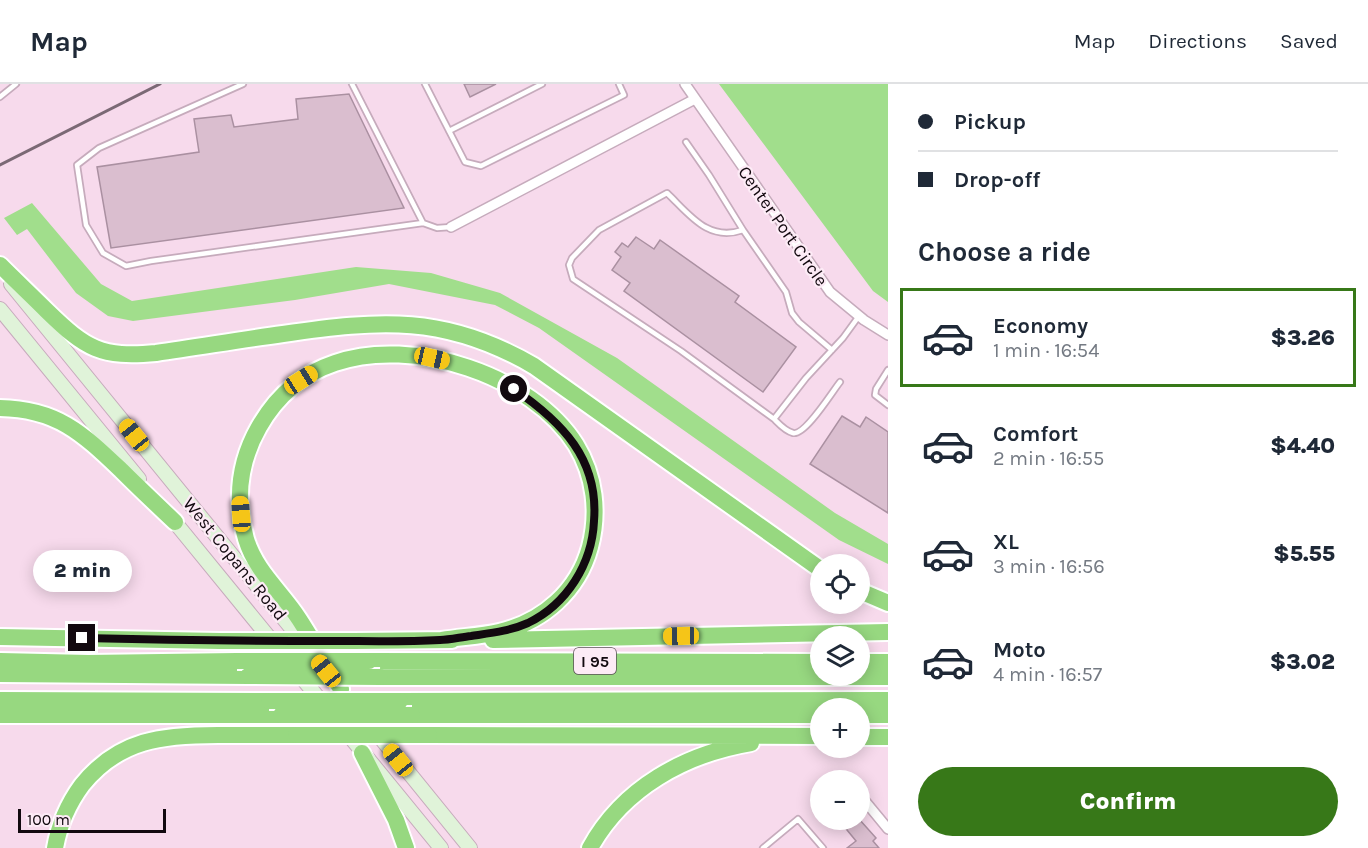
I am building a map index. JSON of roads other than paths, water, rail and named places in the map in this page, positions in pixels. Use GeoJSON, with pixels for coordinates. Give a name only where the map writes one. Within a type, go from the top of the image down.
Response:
{"type":"FeatureCollection","features":[{"type":"Feature","properties":{"kind":"highway"},"geometry":{"type":"LineString","coordinates":[[0,265],[72,335],[98,349],[116,354],[156,353],[362,324],[410,324],[445,330],[476,339],[534,366],[810,562]]}},
{"type":"Feature","properties":{"kind":"highway"},"geometry":{"type":"LineString","coordinates":[[341,690],[298,617],[256,563],[247,540],[240,502],[241,478],[246,456],[262,422],[275,403],[291,387],[322,368],[358,356],[386,354],[432,358],[473,369],[514,389],[545,411],[569,436],[585,463],[594,496],[594,530],[584,564],[564,596],[535,619],[520,626],[495,633],[442,640]]}},
{"type":"Feature","properties":{"kind":"highway"},"geometry":{"type":"LineString","coordinates":[[0,408],[34,412],[58,420],[75,429],[96,446],[175,522]]}},
{"type":"Feature","properties":{"kind":"highway"},"geometry":{"type":"LineString","coordinates":[[870,595],[888,603]]}},
{"type":"Feature","properties":{"kind":"highway"},"geometry":{"type":"LineString","coordinates":[[4,636],[220,641],[354,641],[888,632]]}},
{"type":"Feature","properties":{"kind":"highway","name":"I 95"},"geometry":{"type":"LineString","coordinates":[[0,661],[88,663],[810,662]]}},
{"type":"Feature","properties":{"kind":"highway"},"geometry":{"type":"LineString","coordinates":[[870,662],[888,662]]}},
{"type":"Feature","properties":{"kind":"highway"},"geometry":{"type":"LineString","coordinates":[[0,674],[888,677]]}},
{"type":"Feature","properties":{"kind":"highway"},"geometry":{"type":"LineString","coordinates":[[0,700],[888,700]]}},
{"type":"Feature","properties":{"kind":"highway"},"geometry":{"type":"LineString","coordinates":[[0,715],[810,715]]}},
{"type":"Feature","properties":{"kind":"highway"},"geometry":{"type":"LineString","coordinates":[[870,715],[888,715]]}},
{"type":"Feature","properties":{"kind":"highway"},"geometry":{"type":"LineString","coordinates":[[56,848],[64,816],[80,788],[101,766],[128,748],[149,740],[172,736],[810,737]]}},
{"type":"Feature","properties":{"kind":"highway"},"geometry":{"type":"LineString","coordinates":[[870,737],[888,737]]}},
{"type":"Feature","properties":{"kind":"highway"},"geometry":{"type":"LineString","coordinates":[[590,848],[606,822],[630,797],[659,776],[688,760],[742,744],[810,738]]}},
{"type":"Feature","properties":{"kind":"highway"},"geometry":{"type":"LineString","coordinates":[[363,753],[396,820],[406,848]]}},
{"type":"Feature","properties":{"kind":"main road","name":"West Copans Road"},"geometry":{"type":"LineString","coordinates":[[0,271],[470,848]]}},
{"type":"Feature","properties":{"kind":"main road","name":"West Copans Road"},"geometry":{"type":"LineString","coordinates":[[0,309],[441,848]]}},
{"type":"Feature","properties":{"kind":"street","name":"Center Port Circle"},"geometry":{"type":"LineString","coordinates":[[684,84],[830,292],[859,316],[888,335]]}},
{"type":"Feature","properties":{"kind":"street"},"geometry":{"type":"LineString","coordinates":[[451,227],[695,99]]}},
{"type":"Feature","properties":{"kind":"street"},"geometry":{"type":"LineString","coordinates":[[870,807],[888,829]]}},
{"type":"Feature","properties":{"kind":"lane"},"geometry":{"type":"LineString","coordinates":[[0,97],[16,84]]}},
{"type":"Feature","properties":{"kind":"lane"},"geometry":{"type":"LineString","coordinates":[[243,84],[99,148],[77,165],[86,225],[103,253],[126,266],[423,223],[436,228],[451,227]]}},
{"type":"Feature","properties":{"kind":"lane"},"geometry":{"type":"LineString","coordinates":[[352,84],[423,223]]}},
{"type":"Feature","properties":{"kind":"lane"},"geometry":{"type":"LineString","coordinates":[[425,84],[465,162],[481,166],[624,95],[619,84]]}},
{"type":"Feature","properties":{"kind":"lane"},"geometry":{"type":"LineString","coordinates":[[449,131],[542,84]]}},
{"type":"Feature","properties":{"kind":"lane"},"geometry":{"type":"LineString","coordinates":[[686,142],[786,292],[792,313],[832,350]]}},
{"type":"Feature","properties":{"kind":"lane"},"geometry":{"type":"LineString","coordinates":[[743,230],[722,235],[705,228],[667,193],[599,230],[572,258],[569,265],[573,279],[681,351],[794,434],[807,426],[840,382]]}},
{"type":"Feature","properties":{"kind":"lane"},"geometry":{"type":"LineString","coordinates":[[774,419],[859,316]]}},
{"type":"Feature","properties":{"kind":"lane"},"geometry":{"type":"LineString","coordinates":[[888,371],[876,389],[875,395],[888,405]]}},
{"type":"Feature","properties":{"kind":"lane"},"geometry":{"type":"LineString","coordinates":[[763,848],[798,819],[823,848]]}},
{"type":"Feature","properties":{"kind":"railway"},"geometry":{"type":"LineString","coordinates":[[0,165],[160,84]]}}]}
